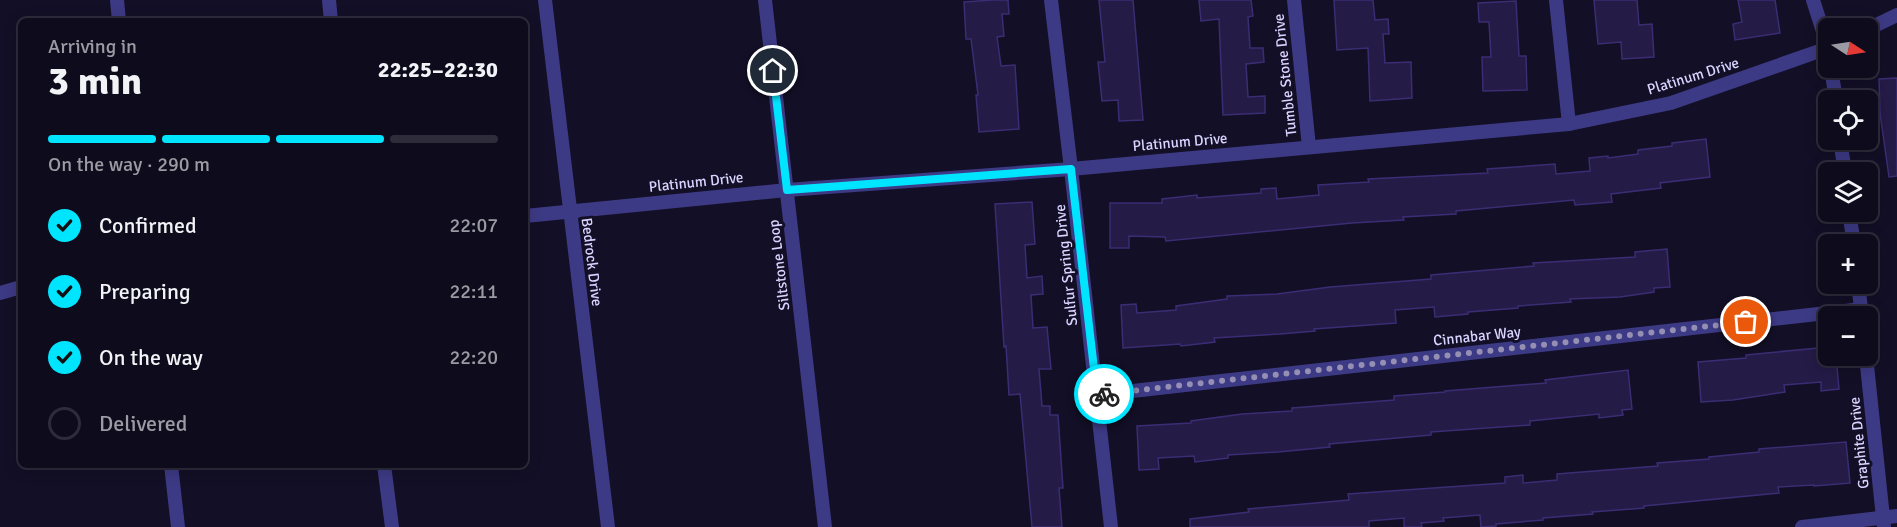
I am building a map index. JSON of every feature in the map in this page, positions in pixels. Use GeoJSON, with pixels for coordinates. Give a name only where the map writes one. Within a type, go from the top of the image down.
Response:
{"type":"FeatureCollection","features":[{"type":"Feature","properties":{"kind":"street"},"geometry":{"type":"LineString","coordinates":[[117,0],[119,18]]}},
{"type":"Feature","properties":{"kind":"street"},"geometry":{"type":"LineString","coordinates":[[329,0],[331,18]]}},
{"type":"Feature","properties":{"kind":"street","name":"Bedrock Drive"},"geometry":{"type":"LineString","coordinates":[[544,0],[608,527]]}},
{"type":"Feature","properties":{"kind":"street","name":"Siltstone Loop"},"geometry":{"type":"LineString","coordinates":[[765,0],[825,527]]}},
{"type":"Feature","properties":{"kind":"street","name":"Sulfur Spring Drive"},"geometry":{"type":"LineString","coordinates":[[1051,0],[1111,527]]}},
{"type":"Feature","properties":{"kind":"street","name":"Tumble Stone Drive"},"geometry":{"type":"LineString","coordinates":[[1294,0],[1309,147]]}},
{"type":"Feature","properties":{"kind":"street"},"geometry":{"type":"LineString","coordinates":[[1556,0],[1569,124]]}},
{"type":"Feature","properties":{"kind":"street"},"geometry":{"type":"LineString","coordinates":[[1813,0],[1819,18]]}},
{"type":"Feature","properties":{"kind":"street"},"geometry":{"type":"LineString","coordinates":[[1878,24],[1897,15]]}},
{"type":"Feature","properties":{"kind":"street","name":"Platinum Drive"},"geometry":{"type":"LineString","coordinates":[[528,216],[787,190],[1071,169],[1569,124],[1671,103],[1818,52]]}},
{"type":"Feature","properties":{"kind":"street"},"geometry":{"type":"LineString","coordinates":[[0,293],[18,288]]}},
{"type":"Feature","properties":{"kind":"street","name":"Cinnabar Way"},"geometry":{"type":"LineString","coordinates":[[1097,395],[1818,318]]}},
{"type":"Feature","properties":{"kind":"street","name":"Graphite Drive"},"geometry":{"type":"LineString","coordinates":[[1867,366],[1883,522]]}},
{"type":"Feature","properties":{"kind":"street"},"geometry":{"type":"LineString","coordinates":[[171,468],[178,527]]}},
{"type":"Feature","properties":{"kind":"street"},"geometry":{"type":"LineString","coordinates":[[384,468],[392,527]]}},
{"type":"Feature","properties":{"kind":"street"},"geometry":{"type":"LineString","coordinates":[[1802,527],[1883,522],[1897,516]]}},
{"type":"Feature","properties":{"kind":"building"},"geometry":{"type":"Polygon","coordinates":[[[1008,0],[1009,14],[1002,14],[1004,36],[997,37],[1001,66],[1015,65],[1019,129],[979,132],[976,95],[978,95],[971,39],[966,39],[964,2],[1008,0]]]}},
{"type":"Feature","properties":{"kind":"building"},"geometry":{"type":"Polygon","coordinates":[[[1099,0],[1133,0],[1143,120],[1119,121],[1118,100],[1102,101],[1098,62],[1105,62],[1099,0]]]}},
{"type":"Feature","properties":{"kind":"building"},"geometry":{"type":"Polygon","coordinates":[[[1199,0],[1251,0],[1253,16],[1248,17],[1250,48],[1263,48],[1264,62],[1246,64],[1248,97],[1265,96],[1265,113],[1223,115],[1219,19],[1201,21],[1199,0]]]}},
{"type":"Feature","properties":{"kind":"building"},"geometry":{"type":"Polygon","coordinates":[[[1334,0],[1373,0],[1375,20],[1388,19],[1389,34],[1383,34],[1385,63],[1411,62],[1412,98],[1370,101],[1368,48],[1337,50],[1334,0]]]}},
{"type":"Feature","properties":{"kind":"building"},"geometry":{"type":"Polygon","coordinates":[[[1594,0],[1637,0],[1639,25],[1652,24],[1654,57],[1622,59],[1621,42],[1598,44],[1594,0]]]}},
{"type":"Feature","properties":{"kind":"building"},"geometry":{"type":"Polygon","coordinates":[[[1738,0],[1775,0],[1780,33],[1735,40],[1733,24],[1742,22],[1738,0]]]}},
{"type":"Feature","properties":{"kind":"building"},"geometry":{"type":"Polygon","coordinates":[[[1516,1],[1519,56],[1526,56],[1527,90],[1483,91],[1482,57],[1491,57],[1489,22],[1479,22],[1478,3],[1516,1]]]}},
{"type":"Feature","properties":{"kind":"building"},"geometry":{"type":"Polygon","coordinates":[[[1897,78],[1897,176],[1889,177],[1880,113],[1879,79],[1897,78]]]}},
{"type":"Feature","properties":{"kind":"building"},"geometry":{"type":"Polygon","coordinates":[[[1706,139],[1710,177],[1660,183],[1661,188],[1611,194],[1612,202],[1575,205],[1574,200],[1456,211],[1456,214],[1403,217],[1404,220],[1166,241],[1165,237],[1129,236],[1129,248],[1110,248],[1110,203],[1162,203],[1162,199],[1197,195],[1197,198],[1261,193],[1261,189],[1276,188],[1277,199],[1319,195],[1318,185],[1369,182],[1368,179],[1488,173],[1487,169],[1555,164],[1556,174],[1590,171],[1589,158],[1638,154],[1638,150],[1706,139]]]}},
{"type":"Feature","properties":{"kind":"building"},"geometry":{"type":"Polygon","coordinates":[[[1032,202],[1035,244],[1025,245],[1027,278],[1042,276],[1043,294],[1031,295],[1033,328],[1047,327],[1051,369],[1039,369],[1042,406],[1050,406],[1050,415],[1058,415],[1063,488],[1059,488],[1062,527],[1032,527],[1020,394],[1009,395],[1006,346],[1004,347],[995,204],[1032,202]]]}},
{"type":"Feature","properties":{"kind":"building"},"geometry":{"type":"Polygon","coordinates":[[[1667,249],[1670,287],[1654,288],[1654,292],[1620,297],[1570,299],[1571,302],[1518,306],[1518,308],[1435,317],[1434,307],[1395,310],[1396,323],[1214,338],[1215,342],[1181,346],[1180,344],[1123,348],[1121,305],[1136,304],[1137,313],[1176,310],[1176,306],[1227,299],[1227,296],[1277,294],[1330,287],[1431,279],[1431,275],[1534,266],[1533,263],[1635,257],[1635,252],[1667,249]]]}},
{"type":"Feature","properties":{"kind":"building"},"geometry":{"type":"Polygon","coordinates":[[[1818,348],[1818,366],[1837,366],[1839,389],[1821,391],[1821,382],[1784,385],[1785,392],[1701,402],[1698,362],[1746,358],[1746,355],[1818,348]]]}},
{"type":"Feature","properties":{"kind":"building"},"geometry":{"type":"Polygon","coordinates":[[[1628,370],[1632,409],[1622,410],[1623,415],[1599,418],[1599,414],[1530,421],[1530,425],[1431,432],[1431,435],[1329,444],[1330,447],[1228,455],[1228,458],[1195,462],[1194,456],[1158,458],[1159,469],[1139,470],[1137,426],[1191,423],[1191,421],[1242,414],[1292,411],[1292,408],[1394,400],[1394,396],[1546,383],[1545,380],[1628,370]]]}},
{"type":"Feature","properties":{"kind":"building"},"geometry":{"type":"Polygon","coordinates":[[[1846,442],[1850,483],[1778,487],[1779,493],[1644,506],[1644,508],[1592,512],[1593,514],[1481,527],[1480,515],[1443,518],[1444,521],[1421,523],[1422,527],[1404,527],[1404,518],[1369,521],[1369,527],[1190,527],[1190,519],[1249,512],[1248,509],[1349,500],[1348,494],[1505,483],[1505,477],[1523,475],[1523,483],[1557,480],[1557,474],[1658,466],[1657,463],[1709,459],[1709,457],[1759,452],[1759,449],[1846,442]]]}},
{"type":"Feature","properties":{"kind":"way so far"},"geometry":{"type":"LineString","coordinates":[[1104,394],[1746,322]]}},
{"type":"Feature","properties":{"kind":"route"},"geometry":{"type":"LineString","coordinates":[[773,71],[787,190],[1071,169],[1097,395],[1104,394]]}}]}
